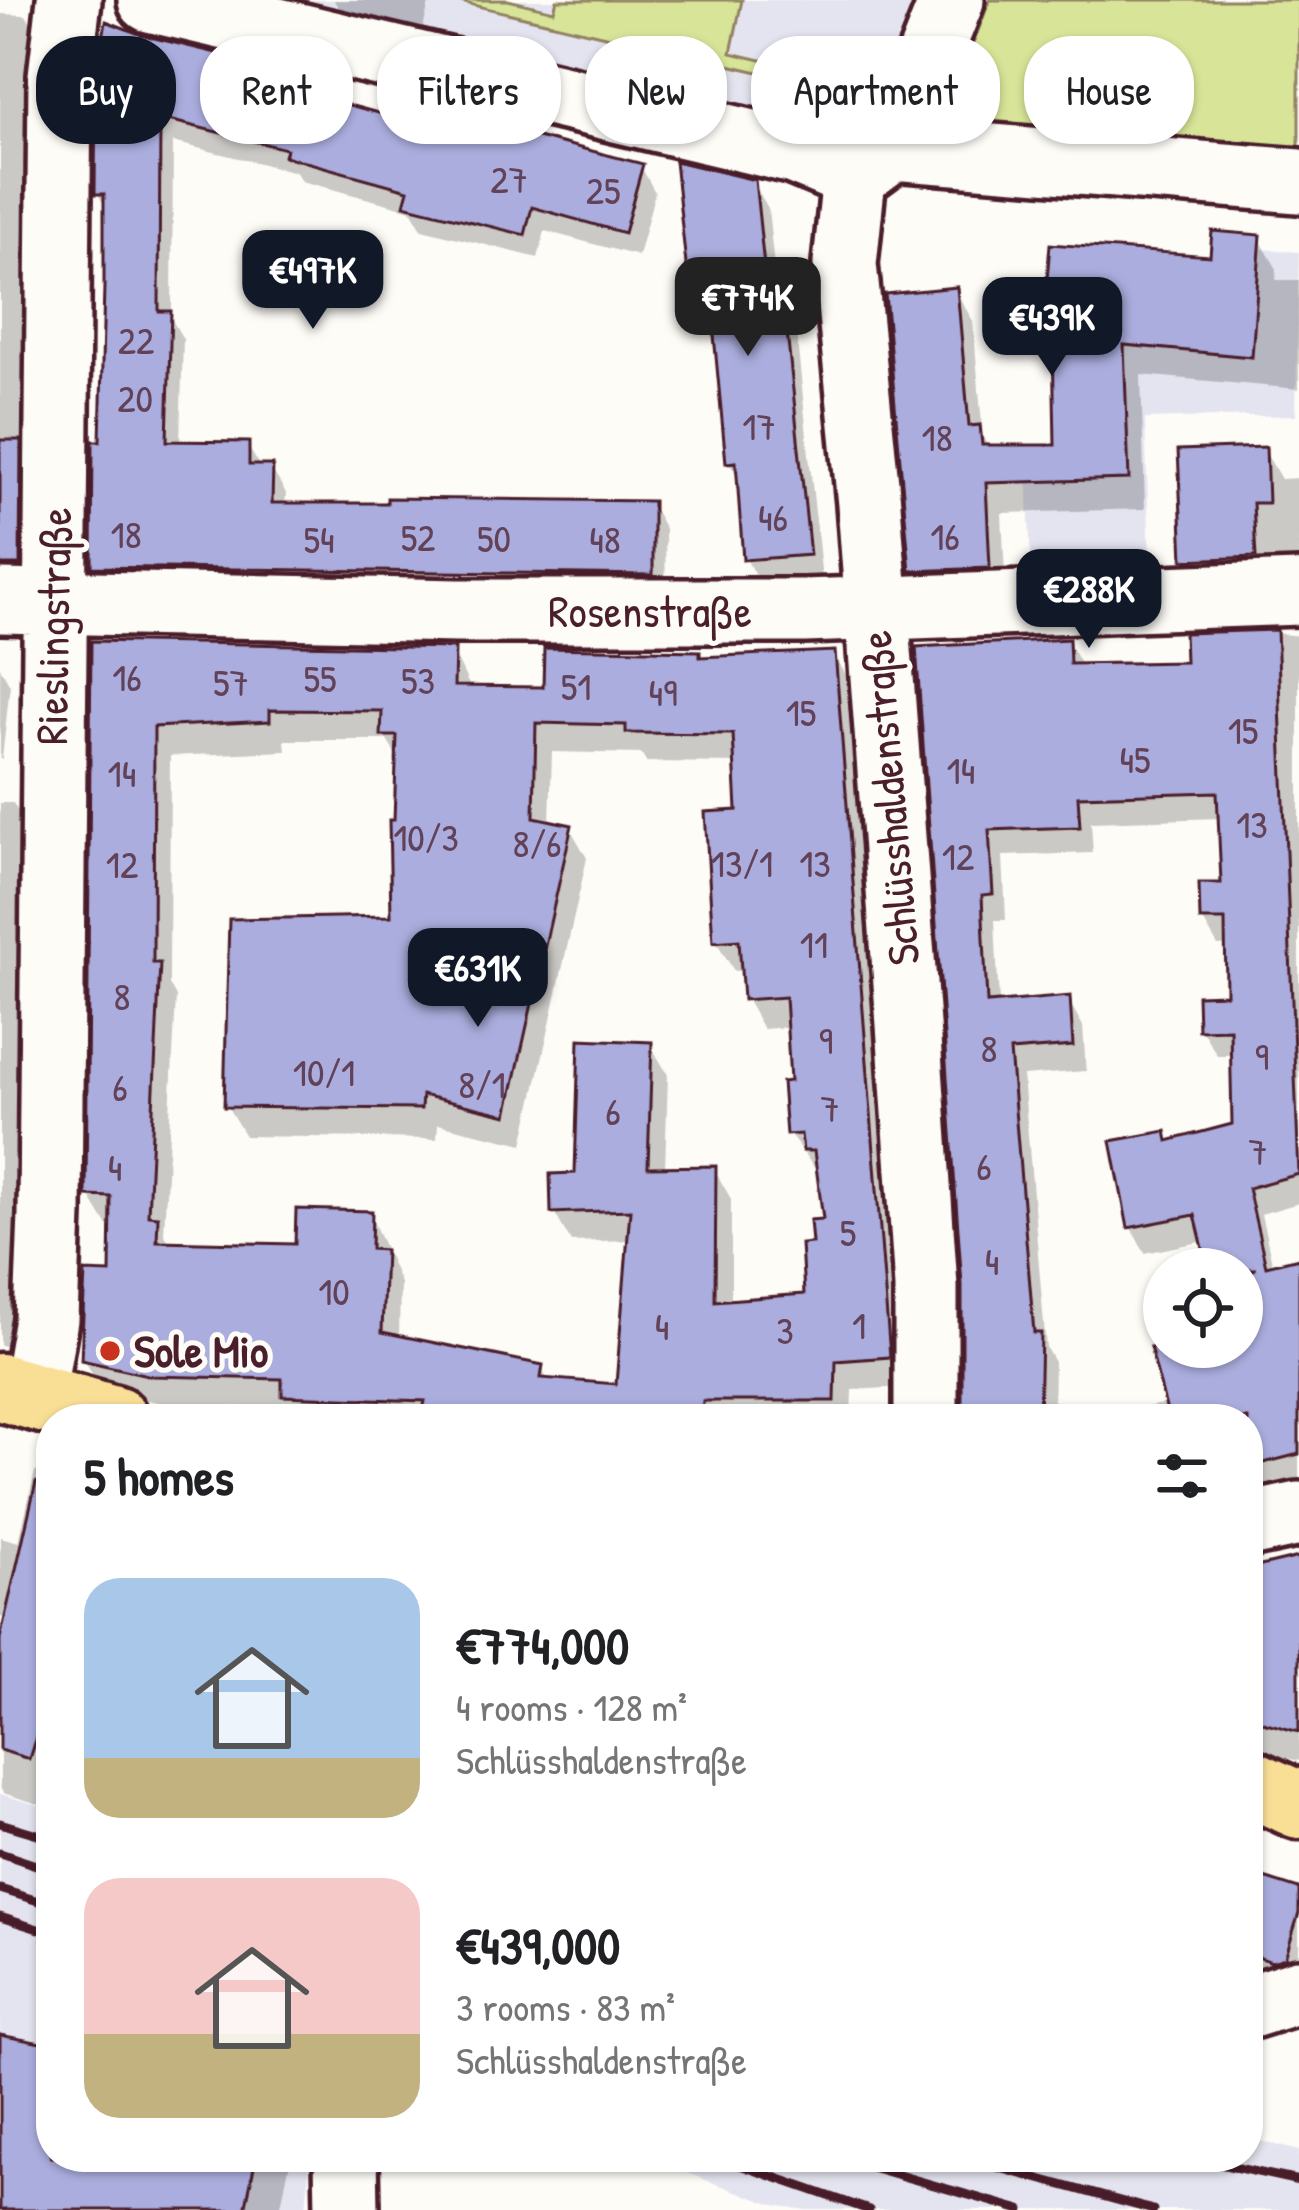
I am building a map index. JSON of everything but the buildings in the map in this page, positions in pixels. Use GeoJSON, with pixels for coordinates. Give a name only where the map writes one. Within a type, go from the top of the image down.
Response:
{"type":"FeatureCollection","features":[{"type":"Feature","properties":{"kind":"main road"},"geometry":{"type":"LineString","coordinates":[[16,1392],[60,1404]]}},
{"type":"Feature","properties":{"kind":"main road"},"geometry":{"type":"LineString","coordinates":[[1263,1789],[1299,1805]]}},
{"type":"Feature","properties":{"kind":"main road"},"geometry":{"type":"LineString","coordinates":[[1263,1828],[1299,1844]]}},
{"type":"Feature","properties":{"kind":"street","name":"Rieslingstraße"},"geometry":{"type":"LineString","coordinates":[[16,1392],[46,1319],[50,1214],[27,602],[60,76],[69,0]]}},
{"type":"Feature","properties":{"kind":"street"},"geometry":{"type":"LineString","coordinates":[[150,0],[794,152],[873,162],[1299,181]]}},
{"type":"Feature","properties":{"kind":"street","name":"Schlüsshaldenstraße"},"geometry":{"type":"LineString","coordinates":[[926,1404],[926,1288],[845,264],[873,162],[952,0]]}},
{"type":"Feature","properties":{"kind":"street","name":"Rosenstraße"},"geometry":{"type":"LineString","coordinates":[[27,602],[874,610],[1299,593]]}},
{"type":"Feature","properties":{"kind":"street"},"geometry":{"type":"LineString","coordinates":[[1263,1522],[1299,1514]]}},
{"type":"Feature","properties":{"kind":"street"},"geometry":{"type":"LineString","coordinates":[[1263,2002],[1299,1991]]}},
{"type":"Feature","properties":{"kind":"street"},"geometry":{"type":"LineString","coordinates":[[346,2172],[347,2210]]}},
{"type":"Feature","properties":{"kind":"shaded area"},"geometry":{"type":"Polygon","coordinates":[[[284,0],[922,0],[907,36],[751,36],[751,112],[727,106],[727,36],[585,36],[585,72],[561,66],[561,36],[434,36],[284,0]]]}},
{"type":"Feature","properties":{"kind":"shaded area"},"geometry":{"type":"Polygon","coordinates":[[[1260,249],[1299,252],[1296,415],[1145,419],[1150,560],[1031,567],[1026,447],[1055,444],[1053,340],[1251,357],[1260,249]]]}},
{"type":"Feature","properties":{"kind":"shaded area"},"geometry":{"type":"Polygon","coordinates":[[[0,1794],[36,1805],[36,2172],[309,2172],[306,2210],[0,2210],[0,1794]]]}},
{"type":"Feature","properties":{"kind":"shaded area"},"geometry":{"type":"Polygon","coordinates":[[[1263,2142],[1299,2151],[1299,2210],[807,2210],[774,2205],[684,2172],[1263,2172],[1263,2142]]]}},
{"type":"Feature","properties":{"kind":"green space"},"geometry":{"type":"Polygon","coordinates":[[[452,0],[508,0],[554,11],[557,0],[742,0],[731,53],[751,58],[751,70],[727,65],[727,36],[605,36],[452,0]]]}},
{"type":"Feature","properties":{"kind":"green space"},"geometry":{"type":"Polygon","coordinates":[[[990,0],[1299,0],[1299,165],[1028,144],[1194,144],[1194,36],[1024,36],[1024,144],[1000,142],[1000,36],[976,36],[990,0]]]}},
{"type":"Feature","properties":{"kind":"railway"},"geometry":{"type":"LineString","coordinates":[[0,1823],[36,1834]]}},
{"type":"Feature","properties":{"kind":"railway"},"geometry":{"type":"LineString","coordinates":[[0,1853],[36,1865]]}},
{"type":"Feature","properties":{"kind":"railway"},"geometry":{"type":"LineString","coordinates":[[0,1889],[36,1900]]}},
{"type":"Feature","properties":{"kind":"railway"},"geometry":{"type":"LineString","coordinates":[[0,1917],[36,1928]]}},
{"type":"Feature","properties":{"kind":"railway"},"geometry":{"type":"LineString","coordinates":[[760,2172],[869,2210]]}},
{"type":"Feature","properties":{"kind":"railway"},"geometry":{"type":"LineString","coordinates":[[888,2172],[1021,2210]]}},
{"type":"Feature","properties":{"kind":"railway"},"geometry":{"type":"LineString","coordinates":[[1015,2172],[1153,2210]]}},
{"type":"Feature","properties":{"kind":"railway"},"geometry":{"type":"LineString","coordinates":[[1257,2172],[1299,2181]]}},
{"type":"Feature","properties":{"kind":"place","name":"Sole Mio"},"geometry":{"type":"Point","coordinates":[110,1351]}}]}
